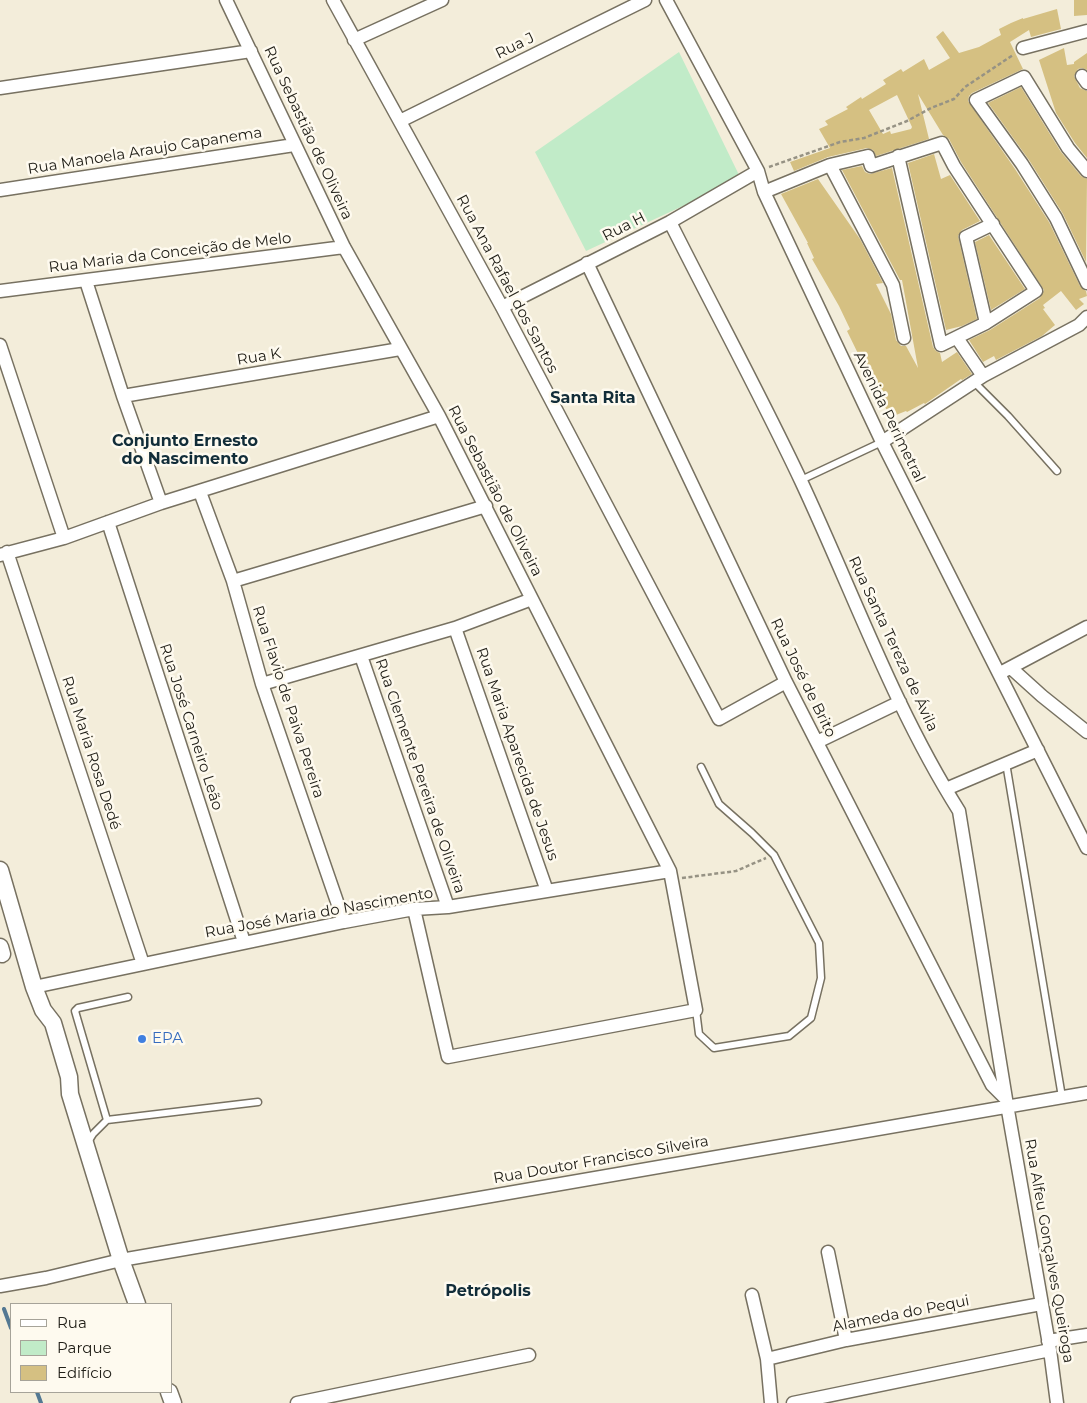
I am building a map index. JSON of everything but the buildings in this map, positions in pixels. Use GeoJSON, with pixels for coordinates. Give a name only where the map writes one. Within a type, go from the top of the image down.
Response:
{"type":"FeatureCollection","features":[{"type":"Feature","properties":{"kind":"street","name":"Rua Sebastião de Oliveira"},"geometry":{"type":"LineString","coordinates":[[226,0],[344,247],[400,350],[439,416],[670,870],[696,1010]]}},
{"type":"Feature","properties":{"kind":"street","name":"Rua Ana Rafael dos Santos"},"geometry":{"type":"LineString","coordinates":[[333,0],[502,307],[719,719],[786,682]]}},
{"type":"Feature","properties":{"kind":"street"},"geometry":{"type":"LineString","coordinates":[[354,40],[440,0]]}},
{"type":"Feature","properties":{"kind":"street","name":"Rua J"},"geometry":{"type":"LineString","coordinates":[[400,121],[645,0]]}},
{"type":"Feature","properties":{"kind":"street","name":"Avenida Perimetral"},"geometry":{"type":"LineString","coordinates":[[666,0],[758,171],[764,192],[882,442],[1005,670],[1038,750],[1087,848]]}},
{"type":"Feature","properties":{"kind":"street"},"geometry":{"type":"LineString","coordinates":[[1023,48],[1087,31]]}},
{"type":"Feature","properties":{"kind":"street"},"geometry":{"type":"LineString","coordinates":[[0,88],[251,51]]}},
{"type":"Feature","properties":{"kind":"street"},"geometry":{"type":"LineString","coordinates":[[1086,279],[1056,218],[1022,164],[976,100],[1024,77],[1068,148],[1087,171]]}},
{"type":"Feature","properties":{"kind":"street","name":"Rua Manoela Araujo Capanema"},"geometry":{"type":"LineString","coordinates":[[0,190],[294,144]]}},
{"type":"Feature","properties":{"kind":"street"},"geometry":{"type":"LineString","coordinates":[[764,192],[830,164],[868,156],[871,166],[898,156],[942,144],[954,166],[1036,291],[986,323],[941,345],[898,156]]}},
{"type":"Feature","properties":{"kind":"street"},"geometry":{"type":"LineString","coordinates":[[830,164],[894,285],[904,338]]}},
{"type":"Feature","properties":{"kind":"street","name":"Rua H"},"geometry":{"type":"LineString","coordinates":[[502,307],[670,222],[758,171]]}},
{"type":"Feature","properties":{"kind":"street","name":"Rua Santa Tereza de Ávila"},"geometry":{"type":"LineString","coordinates":[[670,222],[801,480],[900,702],[959,811],[1007,1102]]}},
{"type":"Feature","properties":{"kind":"street"},"geometry":{"type":"LineString","coordinates":[[986,323],[966,237],[993,224]]}},
{"type":"Feature","properties":{"kind":"street","name":"Rua Maria da Conceição de Melo"},"geometry":{"type":"LineString","coordinates":[[0,291],[344,247]]}},
{"type":"Feature","properties":{"kind":"street","name":"Rua José de Brito"},"geometry":{"type":"LineString","coordinates":[[587,264],[816,742],[992,1085],[1007,1102]]}},
{"type":"Feature","properties":{"kind":"street"},"geometry":{"type":"LineString","coordinates":[[86,281],[123,396],[161,503]]}},
{"type":"Feature","properties":{"kind":"street"},"geometry":{"type":"LineString","coordinates":[[882,442],[979,379],[1084,324]]}},
{"type":"Feature","properties":{"kind":"street"},"geometry":{"type":"LineString","coordinates":[[957,338],[979,379]]}},
{"type":"Feature","properties":{"kind":"street"},"geometry":{"type":"LineString","coordinates":[[0,345],[64,538]]}},
{"type":"Feature","properties":{"kind":"street","name":"Rua K"},"geometry":{"type":"LineString","coordinates":[[123,396],[400,350]]}},
{"type":"Feature","properties":{"kind":"street"},"geometry":{"type":"LineString","coordinates":[[4,554],[64,538],[161,503],[439,416]]}},
{"type":"Feature","properties":{"kind":"street","name":"Rua Flavio de Paiva Pereira"},"geometry":{"type":"LineString","coordinates":[[200,492],[233,581],[262,684],[344,922]]}},
{"type":"Feature","properties":{"kind":"street"},"geometry":{"type":"LineString","coordinates":[[233,581],[486,506]]}},
{"type":"Feature","properties":{"kind":"street","name":"Rua José Carneiro Leão"},"geometry":{"type":"LineString","coordinates":[[108,522],[244,942]]}},
{"type":"Feature","properties":{"kind":"street","name":"Rua Maria Rosa Dedé"},"geometry":{"type":"LineString","coordinates":[[4,554],[144,964]]}},
{"type":"Feature","properties":{"kind":"street"},"geometry":{"type":"LineString","coordinates":[[262,684],[455,628],[532,599]]}},
{"type":"Feature","properties":{"kind":"street","name":"Rua Maria Aparecida de Jesus"},"geometry":{"type":"LineString","coordinates":[[455,628],[548,891]]}},
{"type":"Feature","properties":{"kind":"street"},"geometry":{"type":"LineString","coordinates":[[1087,628],[1005,670],[1042,696],[1087,732]]}},
{"type":"Feature","properties":{"kind":"street","name":"Rua Clemente Pereira de Oliveira"},"geometry":{"type":"LineString","coordinates":[[361,656],[448,907]]}},
{"type":"Feature","properties":{"kind":"street"},"geometry":{"type":"LineString","coordinates":[[816,742],[900,702]]}},
{"type":"Feature","properties":{"kind":"street"},"geometry":{"type":"LineString","coordinates":[[946,789],[1038,750]]}},
{"type":"Feature","properties":{"kind":"street"},"geometry":{"type":"LineString","coordinates":[[0,870],[34,987],[43,1010],[53,1023],[68,1077],[70,1094],[137,1303]]}},
{"type":"Feature","properties":{"kind":"street","name":"Rua José Maria do Nascimento"},"geometry":{"type":"LineString","coordinates":[[34,987],[244,942],[414,909],[448,907],[670,870]]}},
{"type":"Feature","properties":{"kind":"street"},"geometry":{"type":"LineString","coordinates":[[414,909],[448,1057],[696,1010]]}},
{"type":"Feature","properties":{"kind":"street"},"geometry":{"type":"LineString","coordinates":[[1,952],[23,949]]}},
{"type":"Feature","properties":{"kind":"street","name":"Rua Doutor Francisco Silveira"},"geometry":{"type":"LineString","coordinates":[[0,1286],[46,1278],[122,1260],[1007,1102],[1087,1093]]}},
{"type":"Feature","properties":{"kind":"street","name":"Rua Alfeu Gonçalves Queiroga"},"geometry":{"type":"LineString","coordinates":[[1007,1102],[1049,1345],[1057,1403]]}},
{"type":"Feature","properties":{"kind":"street"},"geometry":{"type":"LineString","coordinates":[[828,1252],[846,1340]]}},
{"type":"Feature","properties":{"kind":"street"},"geometry":{"type":"LineString","coordinates":[[752,1295],[767,1360],[771,1403]]}},
{"type":"Feature","properties":{"kind":"street","name":"Alameda do Pequi"},"geometry":{"type":"LineString","coordinates":[[767,1360],[846,1340],[1041,1304]]}},
{"type":"Feature","properties":{"kind":"street"},"geometry":{"type":"LineString","coordinates":[[801,1402],[1087,1335]]}},
{"type":"Feature","properties":{"kind":"street"},"geometry":{"type":"LineString","coordinates":[[297,1403],[316,1401],[530,1356]]}},
{"type":"Feature","properties":{"kind":"lane"},"geometry":{"type":"LineString","coordinates":[[979,379],[1008,416],[1057,471]]}},
{"type":"Feature","properties":{"kind":"lane"},"geometry":{"type":"LineString","coordinates":[[801,480],[882,442]]}},
{"type":"Feature","properties":{"kind":"lane"},"geometry":{"type":"LineString","coordinates":[[1006,763],[1062,1097]]}},
{"type":"Feature","properties":{"kind":"lane"},"geometry":{"type":"LineString","coordinates":[[696,1010],[699,1034],[714,1048],[789,1036],[811,1018],[821,978],[819,943],[774,855],[719,804],[701,767]]}},
{"type":"Feature","properties":{"kind":"lane"},"geometry":{"type":"LineString","coordinates":[[107,1120],[75,1011],[78,1008],[128,997]]}},
{"type":"Feature","properties":{"kind":"lane"},"geometry":{"type":"LineString","coordinates":[[86,1145],[93,1134],[107,1120],[258,1102]]}},
{"type":"Feature","properties":{"kind":"path"},"geometry":{"type":"LineString","coordinates":[[758,171],[840,142],[864,138],[908,121],[931,108],[954,99],[965,87],[1023,48]]}},
{"type":"Feature","properties":{"kind":"path"},"geometry":{"type":"LineString","coordinates":[[670,870],[684,878],[736,871],[774,855]]}},
{"type":"Feature","properties":{"kind":"green space"},"geometry":{"type":"Polygon","coordinates":[[[679,52],[741,179],[586,251],[535,152],[679,52]]]}},
{"type":"Feature","properties":{"kind":"waterway"},"geometry":{"type":"LineString","coordinates":[[4,1309],[10,1325]]}},
{"type":"Feature","properties":{"kind":"waterway"},"geometry":{"type":"LineString","coordinates":[[37,1393],[41,1403]]}},
{"type":"Feature","properties":{"kind":"place","name":"EPA"},"geometry":{"type":"Point","coordinates":[142,1039]}},
{"type":"Feature","properties":{"kind":"district","name":"Santa Rita"},"geometry":{"type":"Point","coordinates":[593,398]}},
{"type":"Feature","properties":{"kind":"district","name":"Conjunto Ernesto do Nascimento"},"geometry":{"type":"Point","coordinates":[185,450]}},
{"type":"Feature","properties":{"kind":"district","name":"Petrópolis"},"geometry":{"type":"Point","coordinates":[488,1291]}}]}
